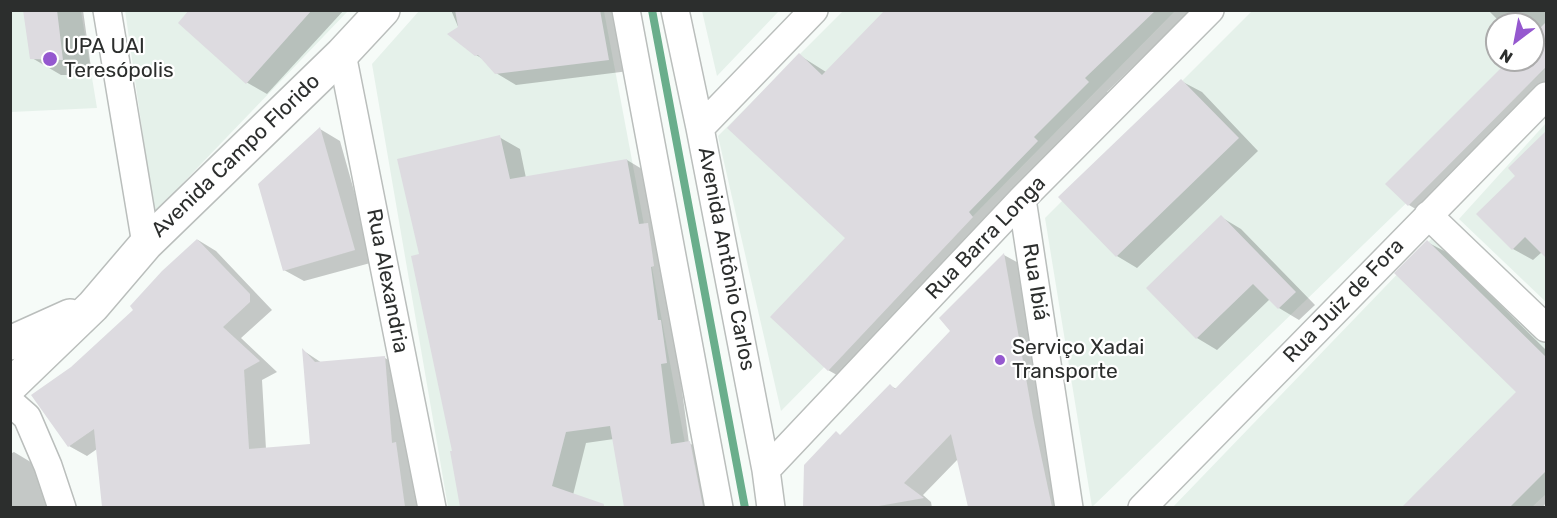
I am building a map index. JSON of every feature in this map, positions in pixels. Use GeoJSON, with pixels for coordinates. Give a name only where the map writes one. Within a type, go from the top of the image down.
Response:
{"type":"FeatureCollection","features":[{"type":"Feature","properties":{"kind":"main road","name":"Avenida Campo Florido"},"geometry":{"type":"LineString","coordinates":[[10,386],[93,306],[146,244],[342,54],[383,10]]}},
{"type":"Feature","properties":{"kind":"main road"},"geometry":{"type":"LineString","coordinates":[[10,343],[93,306]]}},
{"type":"Feature","properties":{"kind":"street"},"geometry":{"type":"LineString","coordinates":[[107,10],[146,244]]}},
{"type":"Feature","properties":{"kind":"street"},"geometry":{"type":"LineString","coordinates":[[626,10],[719,507]]}},
{"type":"Feature","properties":{"kind":"street","name":"Avenida Antônio Carlos"},"geometry":{"type":"LineString","coordinates":[[675,10],[700,128],[766,470],[771,507]]}},
{"type":"Feature","properties":{"kind":"street"},"geometry":{"type":"LineString","coordinates":[[700,128],[814,10]]}},
{"type":"Feature","properties":{"kind":"street","name":"Rua Barra Longa"},"geometry":{"type":"LineString","coordinates":[[766,470],[1023,199],[1210,10]]}},
{"type":"Feature","properties":{"kind":"street","name":"Rua Alexandria"},"geometry":{"type":"LineString","coordinates":[[342,54],[432,507]]}},
{"type":"Feature","properties":{"kind":"street","name":"Rua Juiz de Fora"},"geometry":{"type":"LineString","coordinates":[[1142,507],[1546,96]]}},
{"type":"Feature","properties":{"kind":"street","name":"Rua Ibiá"},"geometry":{"type":"LineString","coordinates":[[1023,199],[1069,507]]}},
{"type":"Feature","properties":{"kind":"street"},"geometry":{"type":"LineString","coordinates":[[1428,215],[1546,328]]}},
{"type":"Feature","properties":{"kind":"street"},"geometry":{"type":"LineString","coordinates":[[10,402],[27,417],[48,466],[62,507]]}},
{"type":"Feature","properties":{"kind":"shaded area"},"geometry":{"type":"Polygon","coordinates":[[[125,10],[348,11],[154,213],[125,10]]]}},
{"type":"Feature","properties":{"kind":"shaded area"},"geometry":{"type":"Polygon","coordinates":[[[702,10],[779,11],[717,76],[702,10]]]}},
{"type":"Feature","properties":{"kind":"shaded area","name":"UPA UAI Teresópolis"},"geometry":{"type":"Polygon","coordinates":[[[10,11],[81,11],[97,108],[11,112],[10,11]]]}},
{"type":"Feature","properties":{"kind":"shaded area"},"geometry":{"type":"Polygon","coordinates":[[[419,11],[604,11],[697,507],[448,507],[372,64],[419,11]]]}},
{"type":"Feature","properties":{"kind":"shaded area"},"geometry":{"type":"Polygon","coordinates":[[[843,11],[1175,11],[781,411],[718,136],[843,11]]]}},
{"type":"Feature","properties":{"kind":"shaded area"},"geometry":{"type":"Polygon","coordinates":[[[1252,11],[1546,11],[1545,69],[1545,12],[1485,12],[1485,72],[1542,72],[1092,507],[1045,218],[1252,11]]]}},
{"type":"Feature","properties":{"kind":"shaded area"},"geometry":{"type":"Polygon","coordinates":[[[1546,123],[1546,302],[1459,219],[1546,123]]]}},
{"type":"Feature","properties":{"kind":"shaded area"},"geometry":{"type":"Polygon","coordinates":[[[1435,235],[1546,339],[1546,494],[1532,507],[1172,508],[1435,235]]]}},
{"type":"Feature","properties":{"kind":"building"},"geometry":{"type":"Polygon","coordinates":[[[23,10],[57,10],[63,60],[30,59],[23,10]]]}},
{"type":"Feature","properties":{"kind":"building"},"geometry":{"type":"Polygon","coordinates":[[[189,10],[312,10],[246,84],[178,23],[189,10]]]}},
{"type":"Feature","properties":{"kind":"building"},"geometry":{"type":"Polygon","coordinates":[[[455,10],[600,10],[609,60],[495,74],[478,55],[475,56],[447,34],[458,27],[455,10]]]}},
{"type":"Feature","properties":{"kind":"building"},"geometry":{"type":"Polygon","coordinates":[[[885,10],[1156,10],[1085,78],[1089,82],[1034,137],[1038,141],[969,212],[973,217],[828,371],[770,317],[845,238],[727,128],[799,53],[822,75],[885,10]]]}},
{"type":"Feature","properties":{"kind":"building"},"geometry":{"type":"Polygon","coordinates":[[[1546,22],[1545,68],[1545,23],[1546,22]]]}},
{"type":"Feature","properties":{"kind":"building"},"geometry":{"type":"Polygon","coordinates":[[[1497,72],[1541,72],[1408,206],[1385,184],[1497,72]]]}},
{"type":"Feature","properties":{"kind":"building"},"geometry":{"type":"Polygon","coordinates":[[[1181,79],[1239,138],[1116,257],[1058,197],[1181,79]]]}},
{"type":"Feature","properties":{"kind":"building"},"geometry":{"type":"Polygon","coordinates":[[[320,127],[355,250],[283,271],[258,184],[320,127]]]}},
{"type":"Feature","properties":{"kind":"building"},"geometry":{"type":"Polygon","coordinates":[[[1546,131],[1546,258],[1525,237],[1512,250],[1476,214],[1515,176],[1508,168],[1546,131]]]}},
{"type":"Feature","properties":{"kind":"building"},"geometry":{"type":"Polygon","coordinates":[[[500,135],[510,179],[627,159],[639,224],[648,223],[658,320],[661,320],[667,363],[661,364],[671,444],[690,441],[703,507],[624,507],[610,426],[566,432],[552,486],[604,504],[603,507],[460,507],[450,451],[452,451],[411,256],[419,254],[397,159],[500,135]]]}},
{"type":"Feature","properties":{"kind":"building"},"geometry":{"type":"Polygon","coordinates":[[[1221,215],[1296,292],[1278,309],[1253,284],[1196,339],[1146,288],[1221,215]]]}},
{"type":"Feature","properties":{"kind":"building"},"geometry":{"type":"Polygon","coordinates":[[[197,239],[250,294],[250,302],[223,327],[260,361],[244,370],[249,449],[310,444],[302,348],[315,362],[385,356],[392,443],[396,442],[405,507],[102,507],[94,429],[68,447],[31,395],[71,367],[133,310],[130,306],[162,271],[197,239]]]}},
{"type":"Feature","properties":{"kind":"building"},"geometry":{"type":"Polygon","coordinates":[[[1427,240],[1546,357],[1546,471],[1510,507],[1402,507],[1516,392],[1394,273],[1427,240]]]}},
{"type":"Feature","properties":{"kind":"building"},"geometry":{"type":"Polygon","coordinates":[[[1004,253],[1033,418],[1052,507],[968,507],[951,434],[904,483],[924,498],[873,507],[803,507],[804,465],[836,431],[840,435],[890,384],[895,389],[950,331],[939,318],[1004,253]]]}},
{"type":"Feature","properties":{"kind":"waterway"},"geometry":{"type":"LineString","coordinates":[[652,10],[745,508]]}},
{"type":"Feature","properties":{"kind":"place","name":"UPA UAI Teresópolis"},"geometry":{"type":"Point","coordinates":[50,59]}},
{"type":"Feature","properties":{"kind":"place","name":"Serviço Xadai Transporte"},"geometry":{"type":"Point","coordinates":[1000,360]}}]}
